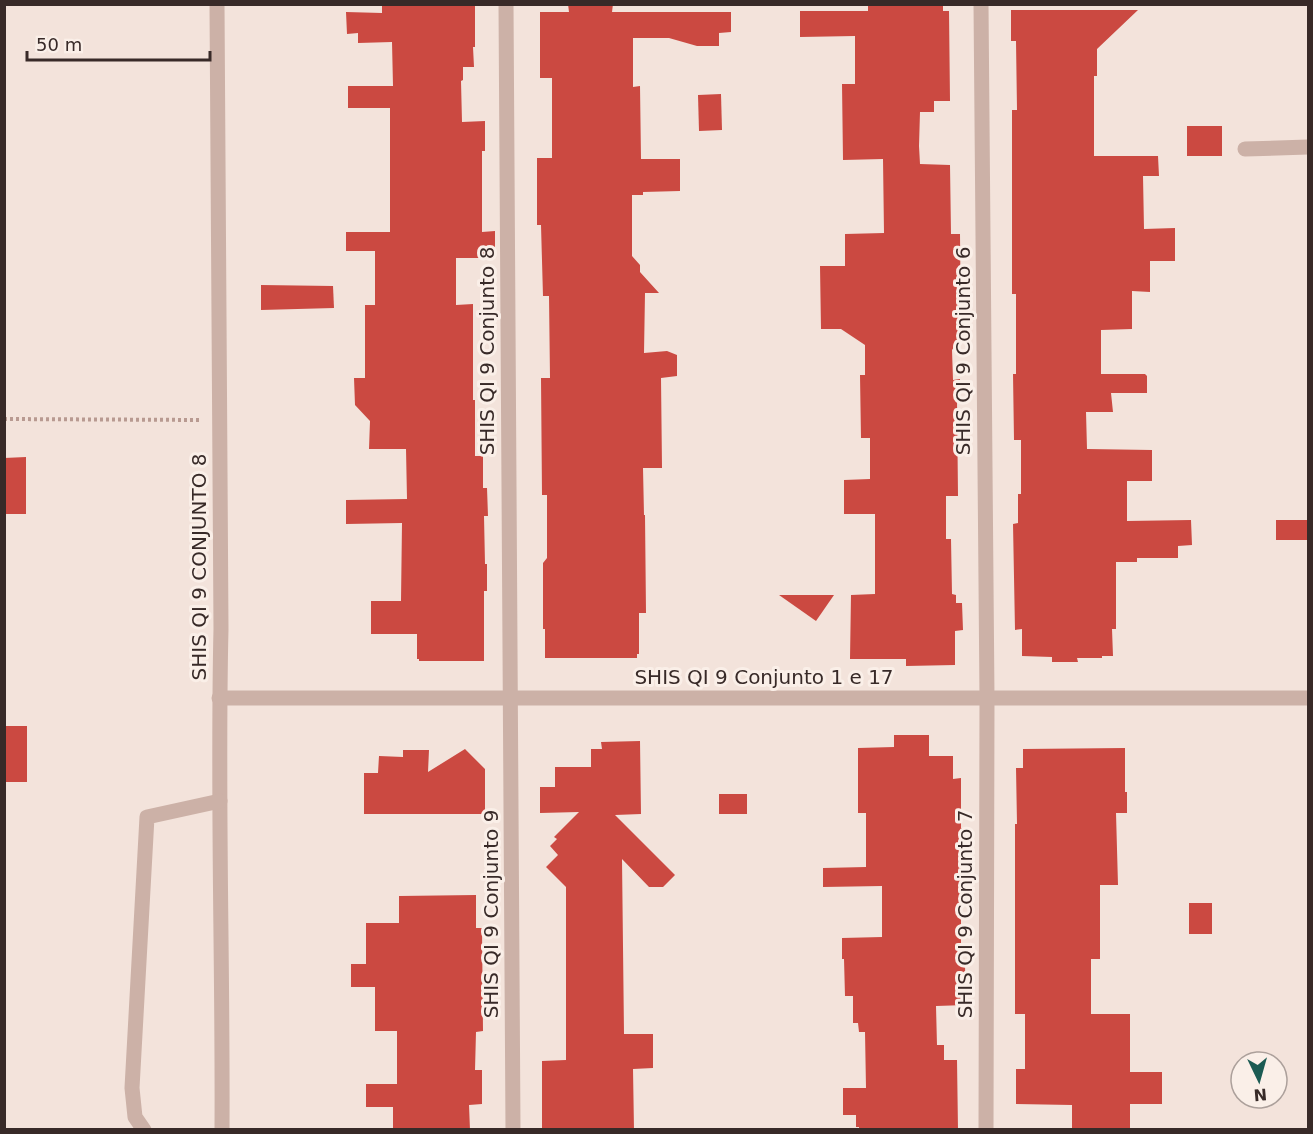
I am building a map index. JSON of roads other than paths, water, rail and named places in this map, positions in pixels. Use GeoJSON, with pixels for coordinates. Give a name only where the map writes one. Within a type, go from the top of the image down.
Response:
{"type":"FeatureCollection","features":[{"type":"Feature","properties":{"kind":"street","name":"SHIS QI 9 CONJUNTO 8"},"geometry":{"type":"LineString","coordinates":[[217,4],[222,1130]]}},
{"type":"Feature","properties":{"kind":"street","name":"SHIS QI 9 Conjunto 8"},"geometry":{"type":"LineString","coordinates":[[506,4],[510,698]]}},
{"type":"Feature","properties":{"kind":"street","name":"SHIS QI 9 Conjunto 6"},"geometry":{"type":"LineString","coordinates":[[981,4],[987,698]]}},
{"type":"Feature","properties":{"kind":"street"},"geometry":{"type":"LineString","coordinates":[[1245,149],[1308,147]]}},
{"type":"Feature","properties":{"kind":"street","name":"SHIS QI 9 Conjunto 1 e 17"},"geometry":{"type":"LineString","coordinates":[[219,698],[1308,698]]}},
{"type":"Feature","properties":{"kind":"street","name":"SHIS QI 9 Conjunto 9"},"geometry":{"type":"LineString","coordinates":[[510,698],[513,1130]]}},
{"type":"Feature","properties":{"kind":"street","name":"SHIS QI 9 Conjunto 7"},"geometry":{"type":"LineString","coordinates":[[986,1130],[987,698]]}},
{"type":"Feature","properties":{"kind":"street"},"geometry":{"type":"LineString","coordinates":[[144,1130],[135,1117],[132,1088],[147,816],[220,801]]}}]}
